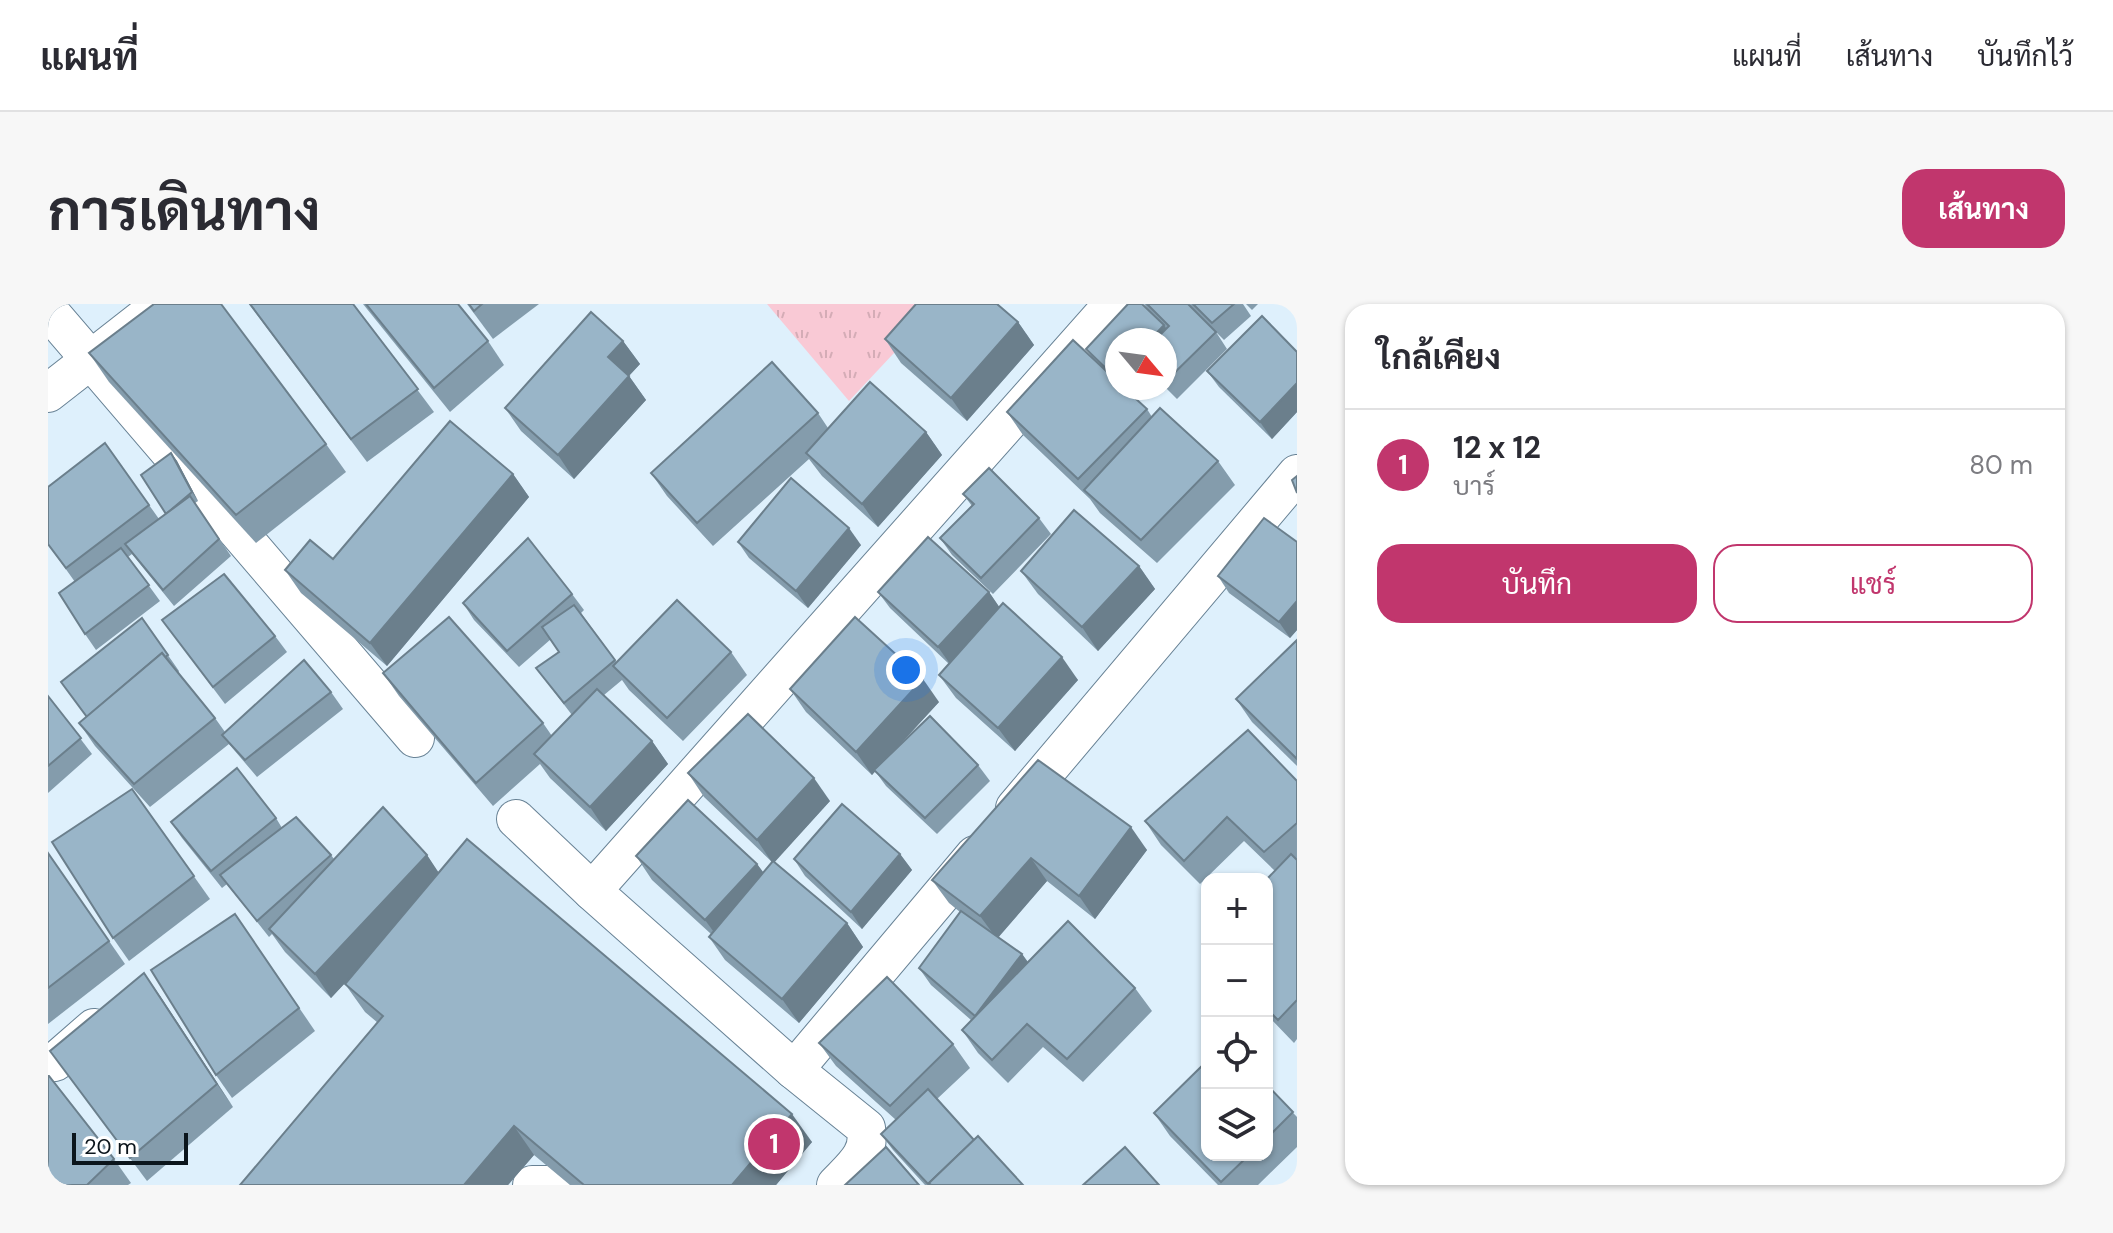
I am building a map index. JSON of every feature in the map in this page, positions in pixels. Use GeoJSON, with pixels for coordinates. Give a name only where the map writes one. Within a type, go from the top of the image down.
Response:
{"type":"FeatureCollection","features":[{"type":"Feature","properties":{"kind":"street"},"geometry":{"type":"LineString","coordinates":[[48,393],[162,304]]}},
{"type":"Feature","properties":{"kind":"street"},"geometry":{"type":"LineString","coordinates":[[592,891],[1113,304]]}},
{"type":"Feature","properties":{"kind":"street"},"geometry":{"type":"LineString","coordinates":[[48,310],[415,738]]}},
{"type":"Feature","properties":{"kind":"street"},"geometry":{"type":"LineString","coordinates":[[794,1070],[1297,474]]}},
{"type":"Feature","properties":{"kind":"street"},"geometry":{"type":"LineString","coordinates":[[516,819],[592,891],[794,1070],[866,1128],[868,1141],[863,1156],[836,1185]]}},
{"type":"Feature","properties":{"kind":"street"},"geometry":{"type":"LineString","coordinates":[[48,1063],[55,1062],[120,1005]]}},
{"type":"Feature","properties":{"kind":"street"},"geometry":{"type":"LineString","coordinates":[[532,1185],[559,1185]]}},
{"type":"Feature","properties":{"kind":"green space"},"geometry":{"type":"Polygon","coordinates":[[[767,304],[940,304],[849,401],[767,304]]]}},
{"type":"Feature","properties":{"kind":"building"},"geometry":{"type":"Polygon","coordinates":[[[154,304],[221,304],[326,444],[236,515],[89,353],[154,304]]]}},
{"type":"Feature","properties":{"kind":"building"},"geometry":{"type":"Polygon","coordinates":[[[250,304],[353,304],[418,389],[351,439],[250,304]]]}},
{"type":"Feature","properties":{"kind":"building"},"geometry":{"type":"Polygon","coordinates":[[[366,304],[458,304],[488,341],[434,388],[366,304]]]}},
{"type":"Feature","properties":{"kind":"building"},"geometry":{"type":"Polygon","coordinates":[[[469,304],[482,304],[474,311],[469,304]]]}},
{"type":"Feature","properties":{"kind":"building"},"geometry":{"type":"Polygon","coordinates":[[[916,304],[997,304],[1018,322],[951,398],[885,339],[916,304]]]}},
{"type":"Feature","properties":{"kind":"building"},"geometry":{"type":"Polygon","coordinates":[[[1128,304],[1142,304],[1164,325],[1161,328],[1106,328],[1128,304]]]}},
{"type":"Feature","properties":{"kind":"building"},"geometry":{"type":"Polygon","coordinates":[[[1147,304],[1188,304],[1216,332],[1177,370],[1177,328],[1167,328],[1169,326],[1147,304]]]}},
{"type":"Feature","properties":{"kind":"building"},"geometry":{"type":"Polygon","coordinates":[[[1193,304],[1234,304],[1212,323],[1193,304]]]}},
{"type":"Feature","properties":{"kind":"building"},"geometry":{"type":"Polygon","coordinates":[[[591,312],[623,341],[608,357],[629,376],[558,455],[505,408],[591,312]]]}},
{"type":"Feature","properties":{"kind":"building"},"geometry":{"type":"Polygon","coordinates":[[[1262,316],[1297,352],[1297,383],[1260,422],[1207,371],[1262,316]]]}},
{"type":"Feature","properties":{"kind":"building"},"geometry":{"type":"Polygon","coordinates":[[[1105,329],[1105,367],[1086,349],[1105,329]]]}},
{"type":"Feature","properties":{"kind":"building"},"geometry":{"type":"Polygon","coordinates":[[[1073,340],[1105,370],[1105,400],[1137,400],[1147,409],[1078,479],[1007,412],[1073,340]]]}},
{"type":"Feature","properties":{"kind":"building"},"geometry":{"type":"Polygon","coordinates":[[[772,362],[818,413],[697,523],[651,473],[772,362]]]}},
{"type":"Feature","properties":{"kind":"building"},"geometry":{"type":"Polygon","coordinates":[[[870,382],[926,432],[862,504],[806,453],[870,382]]]}},
{"type":"Feature","properties":{"kind":"building"},"geometry":{"type":"Polygon","coordinates":[[[1160,408],[1218,461],[1141,540],[1084,490],[1160,408]]]}},
{"type":"Feature","properties":{"kind":"building"},"geometry":{"type":"Polygon","coordinates":[[[450,421],[513,474],[370,643],[285,570],[310,540],[333,559],[450,421]]]}},
{"type":"Feature","properties":{"kind":"building"},"geometry":{"type":"Polygon","coordinates":[[[105,443],[149,505],[66,568],[48,544],[48,487],[105,443]]]}},
{"type":"Feature","properties":{"kind":"building"},"geometry":{"type":"Polygon","coordinates":[[[171,453],[192,492],[166,514],[141,475],[171,453]]]}},
{"type":"Feature","properties":{"kind":"building"},"geometry":{"type":"Polygon","coordinates":[[[989,468],[1039,518],[981,578],[940,538],[974,504],[963,494],[989,468]]]}},
{"type":"Feature","properties":{"kind":"building"},"geometry":{"type":"Polygon","coordinates":[[[1297,476],[1297,493],[1292,480],[1297,476]]]}},
{"type":"Feature","properties":{"kind":"building"},"geometry":{"type":"Polygon","coordinates":[[[791,478],[849,528],[796,591],[738,542],[791,478]]]}},
{"type":"Feature","properties":{"kind":"building"},"geometry":{"type":"Polygon","coordinates":[[[190,496],[219,539],[163,590],[125,544],[190,496]]]}},
{"type":"Feature","properties":{"kind":"building"},"geometry":{"type":"Polygon","coordinates":[[[1074,510],[1139,566],[1082,627],[1021,571],[1074,510]]]}},
{"type":"Feature","properties":{"kind":"building"},"geometry":{"type":"Polygon","coordinates":[[[1264,518],[1297,542],[1297,601],[1279,622],[1218,576],[1264,518]]]}},
{"type":"Feature","properties":{"kind":"building"},"geometry":{"type":"Polygon","coordinates":[[[928,537],[989,592],[938,647],[878,592],[928,537]]]}},
{"type":"Feature","properties":{"kind":"building"},"geometry":{"type":"Polygon","coordinates":[[[528,538],[572,594],[507,651],[463,603],[528,538]]]}},
{"type":"Feature","properties":{"kind":"building"},"geometry":{"type":"Polygon","coordinates":[[[121,548],[149,585],[85,634],[59,593],[121,548]]]}},
{"type":"Feature","properties":{"kind":"building"},"geometry":{"type":"Polygon","coordinates":[[[224,574],[275,636],[213,687],[162,620],[224,574]]]}},
{"type":"Feature","properties":{"kind":"building"},"geometry":{"type":"Polygon","coordinates":[[[677,600],[731,652],[667,718],[613,666],[677,600]]]}},
{"type":"Feature","properties":{"kind":"building"},"geometry":{"type":"Polygon","coordinates":[[[1003,603],[1062,657],[998,728],[939,675],[1003,603]]]}},
{"type":"Feature","properties":{"kind":"building"},"geometry":{"type":"Polygon","coordinates":[[[574,605],[615,660],[564,703],[536,668],[559,652],[542,627],[574,605]]]}},
{"type":"Feature","properties":{"kind":"building"},"geometry":{"type":"Polygon","coordinates":[[[449,617],[543,723],[476,783],[383,673],[449,617]]]}},
{"type":"Feature","properties":{"kind":"building"},"geometry":{"type":"Polygon","coordinates":[[[855,617],[923,679],[856,752],[790,689],[855,617]]]}},
{"type":"Feature","properties":{"kind":"building"},"geometry":{"type":"Polygon","coordinates":[[[142,618],[168,655],[165,657],[162,653],[87,717],[61,682],[142,618]]]}},
{"type":"Feature","properties":{"kind":"building"},"geometry":{"type":"Polygon","coordinates":[[[1297,640],[1297,759],[1236,699],[1297,640]]]}},
{"type":"Feature","properties":{"kind":"building"},"geometry":{"type":"Polygon","coordinates":[[[162,653],[215,718],[134,784],[79,723],[162,653]]]}},
{"type":"Feature","properties":{"kind":"building"},"geometry":{"type":"Polygon","coordinates":[[[304,660],[331,692],[245,760],[222,735],[304,660]]]}},
{"type":"Feature","properties":{"kind":"building"},"geometry":{"type":"Polygon","coordinates":[[[597,689],[652,741],[590,807],[534,754],[597,689]]]}},
{"type":"Feature","properties":{"kind":"building"},"geometry":{"type":"Polygon","coordinates":[[[48,696],[81,738],[48,766],[48,696]]]}},
{"type":"Feature","properties":{"kind":"building"},"geometry":{"type":"Polygon","coordinates":[[[748,714],[814,778],[757,840],[688,773],[748,714]]]}},
{"type":"Feature","properties":{"kind":"building"},"geometry":{"type":"Polygon","coordinates":[[[930,716],[978,765],[925,818],[874,770],[930,716]]]}},
{"type":"Feature","properties":{"kind":"building"},"geometry":{"type":"Polygon","coordinates":[[[1248,730],[1297,781],[1297,823],[1264,852],[1227,817],[1184,861],[1145,821],[1248,730]]]}},
{"type":"Feature","properties":{"kind":"building"},"geometry":{"type":"Polygon","coordinates":[[[1038,760],[1131,827],[1079,896],[1031,858],[980,916],[932,880],[1038,760]]]}},
{"type":"Feature","properties":{"kind":"building"},"geometry":{"type":"Polygon","coordinates":[[[237,768],[276,818],[211,871],[171,822],[237,768]]]}},
{"type":"Feature","properties":{"kind":"building"},"geometry":{"type":"Polygon","coordinates":[[[132,789],[194,876],[113,938],[52,842],[132,789]]]}},
{"type":"Feature","properties":{"kind":"building"},"geometry":{"type":"Polygon","coordinates":[[[688,800],[757,864],[705,920],[636,856],[688,800]]]}},
{"type":"Feature","properties":{"kind":"building"},"geometry":{"type":"Polygon","coordinates":[[[842,804],[900,854],[851,912],[794,859],[842,804]]]}},
{"type":"Feature","properties":{"kind":"building"},"geometry":{"type":"Polygon","coordinates":[[[383,807],[427,855],[315,974],[269,929],[383,807]]]}},
{"type":"Feature","properties":{"kind":"building"},"geometry":{"type":"Polygon","coordinates":[[[296,817],[331,855],[257,921],[220,875],[296,817]]]}},
{"type":"Feature","properties":{"kind":"building"},"geometry":{"type":"Polygon","coordinates":[[[467,839],[792,1114],[732,1185],[584,1185],[514,1126],[464,1185],[240,1185],[383,1016],[345,984],[467,839]]]}},
{"type":"Feature","properties":{"kind":"building"},"geometry":{"type":"Polygon","coordinates":[[[48,853],[109,941],[48,988],[48,853]]]}},
{"type":"Feature","properties":{"kind":"building"},"geometry":{"type":"Polygon","coordinates":[[[1291,854],[1297,860],[1297,1000],[1278,1020],[1273,1015],[1273,873],[1291,854]]]}},
{"type":"Feature","properties":{"kind":"building"},"geometry":{"type":"Polygon","coordinates":[[[773,861],[847,923],[782,999],[709,937],[773,861]]]}},
{"type":"Feature","properties":{"kind":"building"},"geometry":{"type":"Polygon","coordinates":[[[961,911],[1022,954],[975,1016],[919,968],[961,911]]]}},
{"type":"Feature","properties":{"kind":"building"},"geometry":{"type":"Polygon","coordinates":[[[235,914],[299,1008],[216,1075],[151,970],[235,914]]]}},
{"type":"Feature","properties":{"kind":"building"},"geometry":{"type":"Polygon","coordinates":[[[1068,921],[1135,988],[1067,1059],[1027,1024],[992,1060],[962,1030],[1068,921]]]}},
{"type":"Feature","properties":{"kind":"building"},"geometry":{"type":"Polygon","coordinates":[[[144,973],[217,1084],[130,1158],[50,1051],[144,973]]]}},
{"type":"Feature","properties":{"kind":"building"},"geometry":{"type":"Polygon","coordinates":[[[887,977],[953,1044],[890,1106],[819,1043],[887,977]]]}},
{"type":"Feature","properties":{"kind":"building"},"geometry":{"type":"Polygon","coordinates":[[[1201,1067],[1201,1161],[1243,1161],[1221,1182],[1154,1113],[1201,1067]]]}},
{"type":"Feature","properties":{"kind":"building"},"geometry":{"type":"Polygon","coordinates":[[[48,1076],[114,1159],[87,1185],[48,1185],[48,1076]]]}},
{"type":"Feature","properties":{"kind":"building"},"geometry":{"type":"Polygon","coordinates":[[[928,1089],[974,1140],[929,1185],[881,1134],[928,1089]]]}},
{"type":"Feature","properties":{"kind":"building"},"geometry":{"type":"Polygon","coordinates":[[[1273,1091],[1293,1112],[1273,1132],[1273,1091]]]}},
{"type":"Feature","properties":{"kind":"building"},"geometry":{"type":"Polygon","coordinates":[[[978,1136],[1023,1185],[929,1183],[978,1136]]]}},
{"type":"Feature","properties":{"kind":"building"},"geometry":{"type":"Polygon","coordinates":[[[886,1147],[919,1185],[845,1185],[886,1147]]]}},
{"type":"Feature","properties":{"kind":"building"},"geometry":{"type":"Polygon","coordinates":[[[1125,1147],[1159,1185],[1083,1185],[1125,1147]]]}},
{"type":"Feature","properties":{"kind":"place","name":"12 x 12"},"geometry":{"type":"Point","coordinates":[774,1144]}}]}
